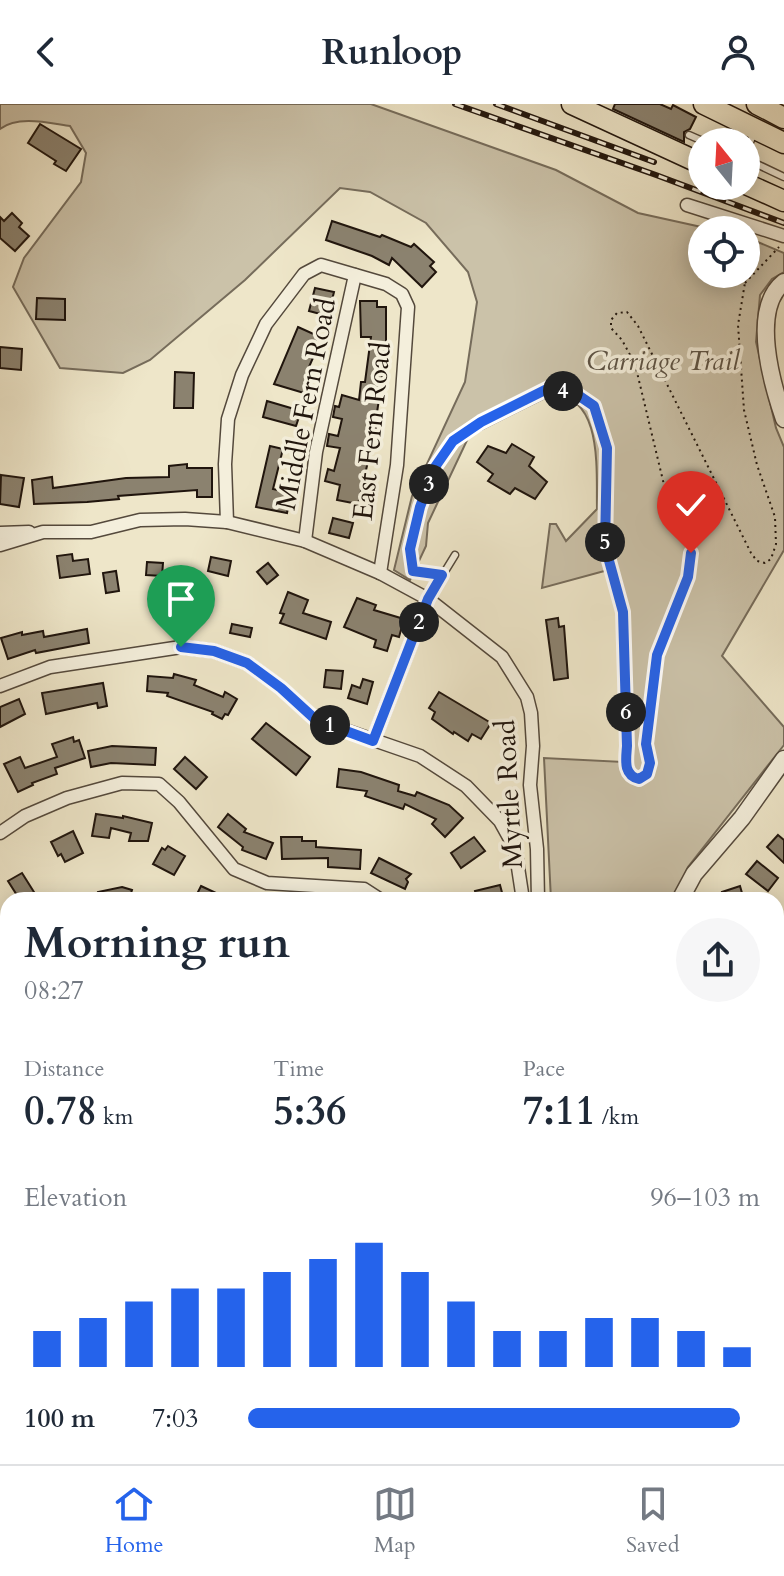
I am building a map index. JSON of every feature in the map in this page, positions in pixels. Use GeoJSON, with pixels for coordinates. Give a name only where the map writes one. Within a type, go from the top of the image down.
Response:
{"type":"FeatureCollection","features":[{"type":"Feature","properties":{"kind":"main road"},"geometry":{"type":"LineString","coordinates":[[704,104],[754,128]]}},
{"type":"Feature","properties":{"kind":"main road"},"geometry":{"type":"LineString","coordinates":[[757,104],[784,118]]}},
{"type":"Feature","properties":{"kind":"main road"},"geometry":{"type":"LineString","coordinates":[[585,107],[688,157]]}},
{"type":"Feature","properties":{"kind":"main road"},"geometry":{"type":"LineString","coordinates":[[760,131],[784,143]]}},
{"type":"Feature","properties":{"kind":"main road"},"geometry":{"type":"LineString","coordinates":[[760,190],[784,201]]}},
{"type":"Feature","properties":{"kind":"street"},"geometry":{"type":"LineString","coordinates":[[687,205],[721,216]]}},
{"type":"Feature","properties":{"kind":"street"},"geometry":{"type":"LineString","coordinates":[[760,229],[784,236]]}},
{"type":"Feature","properties":{"kind":"street"},"geometry":{"type":"LineString","coordinates":[[227,522],[225,464],[228,419],[242,375],[266,324],[304,274],[321,265],[355,275]]}},
{"type":"Feature","properties":{"kind":"street","name":"East Fern Road"},"geometry":{"type":"LineString","coordinates":[[355,275],[386,284],[402,294],[408,307],[397,465],[380,573]]}},
{"type":"Feature","properties":{"kind":"street","name":"Middle Fern Road"},"geometry":{"type":"LineString","coordinates":[[305,541],[316,452],[355,275]]}},
{"type":"Feature","properties":{"kind":"street"},"geometry":{"type":"LineString","coordinates":[[784,282],[772,294],[766,314],[771,370],[784,419]]}},
{"type":"Feature","properties":{"kind":"street","name":"Myrtle Road"},"geometry":{"type":"LineString","coordinates":[[0,545],[43,532],[91,532],[140,520],[227,522],[305,541],[380,573],[428,599],[502,657],[527,697],[533,746],[530,785],[538,892]]}},
{"type":"Feature","properties":{"kind":"street"},"geometry":{"type":"LineString","coordinates":[[0,533],[43,532]]}},
{"type":"Feature","properties":{"kind":"street"},"geometry":{"type":"LineString","coordinates":[[373,741],[428,599]]}},
{"type":"Feature","properties":{"kind":"street"},"geometry":{"type":"LineString","coordinates":[[0,686],[50,667],[181,647],[214,651],[247,663],[316,720],[420,756],[466,786],[500,821],[515,848],[522,892]]}},
{"type":"Feature","properties":{"kind":"street"},"geometry":{"type":"LineString","coordinates":[[684,892],[694,874],[742,818],[784,759]]}},
{"type":"Feature","properties":{"kind":"street"},"geometry":{"type":"LineString","coordinates":[[0,833],[25,816],[67,798],[122,783],[159,784],[179,802],[234,869],[267,883],[364,889],[369,892]]}},
{"type":"Feature","properties":{"kind":"lane"},"geometry":{"type":"LineString","coordinates":[[760,166],[784,177]]}},
{"type":"Feature","properties":{"kind":"lane"},"geometry":{"type":"LineString","coordinates":[[428,599],[455,555]]}},
{"type":"Feature","properties":{"kind":"path"},"geometry":{"type":"LineString","coordinates":[[760,265],[784,244]]}},
{"type":"Feature","properties":{"kind":"path"},"geometry":{"type":"LineString","coordinates":[[442,575],[413,571],[410,549],[420,507],[435,467],[453,441],[481,422],[549,388],[575,393],[594,406],[607,448],[605,546],[623,612],[626,767],[634,778],[639,779],[647,774],[650,763],[646,744],[657,655],[688,577],[691,553],[682,528],[671,514],[635,364],[622,340],[611,328],[611,320],[617,313],[627,312],[638,326],[751,553],[757,561],[765,563],[771,559],[776,544],[775,517],[757,465],[744,410],[738,325],[743,288]]}},
{"type":"Feature","properties":{"kind":"green space","name":"Carriage Trail"},"geometry":{"type":"Polygon","coordinates":[[[0,104],[371,104],[556,170],[638,213],[688,224],[688,288],[760,288],[760,243],[784,253],[784,272],[772,279],[760,295],[756,342],[776,428],[784,447],[784,550],[722,656],[784,727],[784,745],[688,867],[677,892],[551,892],[544,758],[623,762],[619,677],[621,615],[608,570],[542,588],[550,524],[556,524],[566,541],[597,509],[593,437],[580,406],[567,398],[549,396],[469,436],[428,523],[426,546],[410,580],[394,570],[412,496],[465,382],[477,302],[468,272],[426,223],[370,192],[340,188],[245,280],[150,360],[123,373],[60,368],[13,287],[24,258],[81,182],[86,153],[70,126],[25,121],[0,129],[0,104]]]}},
{"type":"Feature","properties":{"kind":"building"},"geometry":{"type":"Polygon","coordinates":[[[615,104],[660,104],[671,109],[673,105],[696,117],[690,128],[684,132],[684,142],[613,109],[615,104]]]}},
{"type":"Feature","properties":{"kind":"building"},"geometry":{"type":"Polygon","coordinates":[[[40,124],[81,149],[66,171],[28,143],[40,124]]]}},
{"type":"Feature","properties":{"kind":"building"},"geometry":{"type":"Polygon","coordinates":[[[12,213],[22,223],[19,227],[29,236],[15,251],[0,238],[0,217],[4,221],[12,213]]]}},
{"type":"Feature","properties":{"kind":"building"},"geometry":{"type":"Polygon","coordinates":[[[332,221],[411,247],[414,244],[434,262],[430,266],[436,272],[422,287],[392,258],[389,265],[326,240],[332,221]]]}},
{"type":"Feature","properties":{"kind":"building"},"geometry":{"type":"Polygon","coordinates":[[[315,288],[334,292],[328,316],[309,311],[315,288]]]}},
{"type":"Feature","properties":{"kind":"building"},"geometry":{"type":"Polygon","coordinates":[[[37,298],[65,299],[65,320],[36,319],[37,298]]]}},
{"type":"Feature","properties":{"kind":"building"},"geometry":{"type":"Polygon","coordinates":[[[360,301],[377,301],[377,307],[386,307],[386,353],[378,419],[358,504],[337,500],[340,485],[325,481],[328,469],[334,471],[340,448],[327,446],[329,434],[338,436],[342,419],[333,417],[335,406],[339,407],[342,395],[359,400],[361,382],[365,382],[371,337],[361,337],[360,301]]]}},
{"type":"Feature","properties":{"kind":"building"},"geometry":{"type":"Polygon","coordinates":[[[298,327],[318,336],[312,350],[316,351],[305,376],[309,377],[304,393],[274,384],[298,327]]]}},
{"type":"Feature","properties":{"kind":"building"},"geometry":{"type":"Polygon","coordinates":[[[0,347],[22,349],[21,370],[0,368],[0,347]]]}},
{"type":"Feature","properties":{"kind":"building"},"geometry":{"type":"Polygon","coordinates":[[[175,372],[194,373],[193,408],[174,408],[175,372]]]}},
{"type":"Feature","properties":{"kind":"building"},"geometry":{"type":"Polygon","coordinates":[[[267,401],[301,411],[296,426],[263,417],[267,401]]]}},
{"type":"Feature","properties":{"kind":"building"},"geometry":{"type":"Polygon","coordinates":[[[512,444],[534,457],[529,466],[547,482],[535,499],[515,488],[510,494],[488,481],[493,474],[477,462],[488,446],[506,453],[512,444]]]}},
{"type":"Feature","properties":{"kind":"building"},"geometry":{"type":"Polygon","coordinates":[[[270,446],[283,449],[273,489],[291,493],[287,513],[256,507],[270,446]]]}},
{"type":"Feature","properties":{"kind":"building"},"geometry":{"type":"Polygon","coordinates":[[[187,464],[187,468],[212,468],[212,497],[197,497],[197,490],[118,496],[119,499],[87,502],[34,504],[32,480],[52,477],[53,488],[126,478],[169,477],[169,466],[187,464]]]}},
{"type":"Feature","properties":{"kind":"building"},"geometry":{"type":"Polygon","coordinates":[[[1,475],[24,478],[19,507],[0,504],[1,475]]]}},
{"type":"Feature","properties":{"kind":"building"},"geometry":{"type":"Polygon","coordinates":[[[333,518],[353,523],[349,538],[329,533],[333,518]]]}},
{"type":"Feature","properties":{"kind":"building"},"geometry":{"type":"Polygon","coordinates":[[[72,554],[73,561],[88,559],[90,574],[60,578],[57,556],[72,554]]]}},
{"type":"Feature","properties":{"kind":"building"},"geometry":{"type":"Polygon","coordinates":[[[211,557],[231,561],[228,576],[208,571],[211,557]]]}},
{"type":"Feature","properties":{"kind":"building"},"geometry":{"type":"Polygon","coordinates":[[[147,562],[163,563],[162,576],[146,575],[147,562]]]}},
{"type":"Feature","properties":{"kind":"building"},"geometry":{"type":"Polygon","coordinates":[[[268,563],[278,575],[267,584],[257,572],[268,563]]]}},
{"type":"Feature","properties":{"kind":"building"},"geometry":{"type":"Polygon","coordinates":[[[116,571],[119,591],[106,593],[103,573],[116,571]]]}},
{"type":"Feature","properties":{"kind":"building"},"geometry":{"type":"Polygon","coordinates":[[[169,588],[199,590],[197,615],[181,613],[180,626],[167,625],[169,588]]]}},
{"type":"Feature","properties":{"kind":"building"},"geometry":{"type":"Polygon","coordinates":[[[288,592],[308,600],[303,613],[331,622],[326,639],[280,623],[284,614],[280,613],[288,592]]]}},
{"type":"Feature","properties":{"kind":"building"},"geometry":{"type":"Polygon","coordinates":[[[357,598],[376,605],[374,610],[404,619],[399,637],[392,635],[387,651],[374,647],[376,640],[344,627],[357,598]]]}},
{"type":"Feature","properties":{"kind":"building"},"geometry":{"type":"Polygon","coordinates":[[[558,618],[559,627],[564,626],[568,678],[554,680],[546,620],[558,618]]]}},
{"type":"Feature","properties":{"kind":"building"},"geometry":{"type":"Polygon","coordinates":[[[232,624],[252,628],[250,637],[230,633],[232,624]]]}},
{"type":"Feature","properties":{"kind":"building"},"geometry":{"type":"Polygon","coordinates":[[[87,629],[89,643],[36,653],[35,650],[8,659],[1,638],[22,632],[22,635],[43,631],[44,637],[87,629]]]}},
{"type":"Feature","properties":{"kind":"building"},"geometry":{"type":"Polygon","coordinates":[[[326,670],[343,671],[341,689],[324,687],[326,670]]]}},
{"type":"Feature","properties":{"kind":"building"},"geometry":{"type":"Polygon","coordinates":[[[174,674],[196,680],[194,685],[223,697],[225,692],[237,699],[228,715],[225,714],[222,719],[213,712],[167,696],[168,693],[147,691],[148,676],[173,678],[174,674]]]}},
{"type":"Feature","properties":{"kind":"building"},"geometry":{"type":"Polygon","coordinates":[[[363,679],[373,682],[367,704],[348,698],[352,685],[360,688],[363,679]]]}},
{"type":"Feature","properties":{"kind":"building"},"geometry":{"type":"Polygon","coordinates":[[[103,683],[107,706],[98,708],[97,703],[46,714],[42,693],[103,683]]]}},
{"type":"Feature","properties":{"kind":"building"},"geometry":{"type":"Polygon","coordinates":[[[439,692],[491,723],[481,739],[472,734],[468,741],[432,719],[435,712],[429,708],[439,692]]]}},
{"type":"Feature","properties":{"kind":"building"},"geometry":{"type":"Polygon","coordinates":[[[19,699],[25,714],[0,727],[0,707],[19,699]]]}},
{"type":"Feature","properties":{"kind":"building"},"geometry":{"type":"Polygon","coordinates":[[[266,723],[310,757],[296,775],[252,739],[266,723]]]}},
{"type":"Feature","properties":{"kind":"building"},"geometry":{"type":"Polygon","coordinates":[[[73,737],[74,742],[79,740],[85,758],[55,768],[57,774],[18,792],[4,764],[20,757],[25,768],[57,757],[52,744],[73,737]]]}},
{"type":"Feature","properties":{"kind":"building"},"geometry":{"type":"Polygon","coordinates":[[[112,746],[156,748],[155,765],[111,763],[91,767],[88,751],[112,746]]]}},
{"type":"Feature","properties":{"kind":"building"},"geometry":{"type":"Polygon","coordinates":[[[185,757],[207,777],[196,789],[174,769],[185,757]]]}},
{"type":"Feature","properties":{"kind":"building"},"geometry":{"type":"Polygon","coordinates":[[[339,769],[361,772],[399,785],[398,791],[415,796],[417,792],[449,805],[463,818],[445,837],[432,824],[436,819],[405,804],[403,809],[365,796],[367,791],[337,787],[339,769]]]}},
{"type":"Feature","properties":{"kind":"building"},"geometry":{"type":"Polygon","coordinates":[[[96,814],[152,823],[148,841],[129,841],[131,833],[111,828],[109,838],[92,836],[96,814]]]}},
{"type":"Feature","properties":{"kind":"building"},"geometry":{"type":"Polygon","coordinates":[[[228,814],[246,829],[244,832],[273,843],[266,859],[242,850],[243,847],[218,827],[228,814]]]}},
{"type":"Feature","properties":{"kind":"building"},"geometry":{"type":"Polygon","coordinates":[[[73,831],[83,853],[65,862],[51,842],[73,831]]]}},
{"type":"Feature","properties":{"kind":"building"},"geometry":{"type":"Polygon","coordinates":[[[778,835],[784,840],[784,863],[767,847],[778,835]]]}},
{"type":"Feature","properties":{"kind":"building"},"geometry":{"type":"Polygon","coordinates":[[[281,837],[316,841],[316,847],[361,850],[360,869],[328,867],[328,858],[282,859],[281,837]]]}},
{"type":"Feature","properties":{"kind":"building"},"geometry":{"type":"Polygon","coordinates":[[[474,837],[485,851],[461,868],[451,853],[474,837]]]}},
{"type":"Feature","properties":{"kind":"building"},"geometry":{"type":"Polygon","coordinates":[[[168,846],[185,856],[174,875],[153,864],[162,848],[165,850],[168,846]]]}},
{"type":"Feature","properties":{"kind":"building"},"geometry":{"type":"Polygon","coordinates":[[[379,858],[411,874],[406,879],[405,889],[371,873],[379,858]]]}},
{"type":"Feature","properties":{"kind":"building"},"geometry":{"type":"Polygon","coordinates":[[[757,861],[778,878],[768,891],[746,874],[757,861]]]}},
{"type":"Feature","properties":{"kind":"building"},"geometry":{"type":"Polygon","coordinates":[[[22,873],[34,892],[15,892],[8,881],[22,873]]]}},
{"type":"Feature","properties":{"kind":"building"},"geometry":{"type":"Polygon","coordinates":[[[500,885],[502,892],[475,892],[500,885]]]}},
{"type":"Feature","properties":{"kind":"building"},"geometry":{"type":"Polygon","coordinates":[[[201,886],[214,892],[198,892],[201,886]]]}},
{"type":"Feature","properties":{"kind":"building"},"geometry":{"type":"Polygon","coordinates":[[[740,886],[742,892],[722,892],[740,886]]]}},
{"type":"Feature","properties":{"kind":"building"},"geometry":{"type":"Polygon","coordinates":[[[122,887],[132,890],[131,892],[98,892],[122,887]]]}},
{"type":"Feature","properties":{"kind":"railway"},"geometry":{"type":"LineString","coordinates":[[455,104],[784,223]]}},
{"type":"Feature","properties":{"kind":"railway"},"geometry":{"type":"LineString","coordinates":[[496,104],[654,162]]}},
{"type":"Feature","properties":{"kind":"route"},"geometry":{"type":"LineString","coordinates":[[181,647],[214,651],[247,663],[316,720],[373,741],[428,599],[442,575],[418,574],[413,571],[410,560],[420,507],[435,467],[453,441],[519,401],[549,388],[575,393],[594,406],[607,448],[605,546],[623,612],[626,767],[629,774],[639,779],[647,774],[650,763],[646,744],[657,655],[688,577],[691,553]]}}]}
